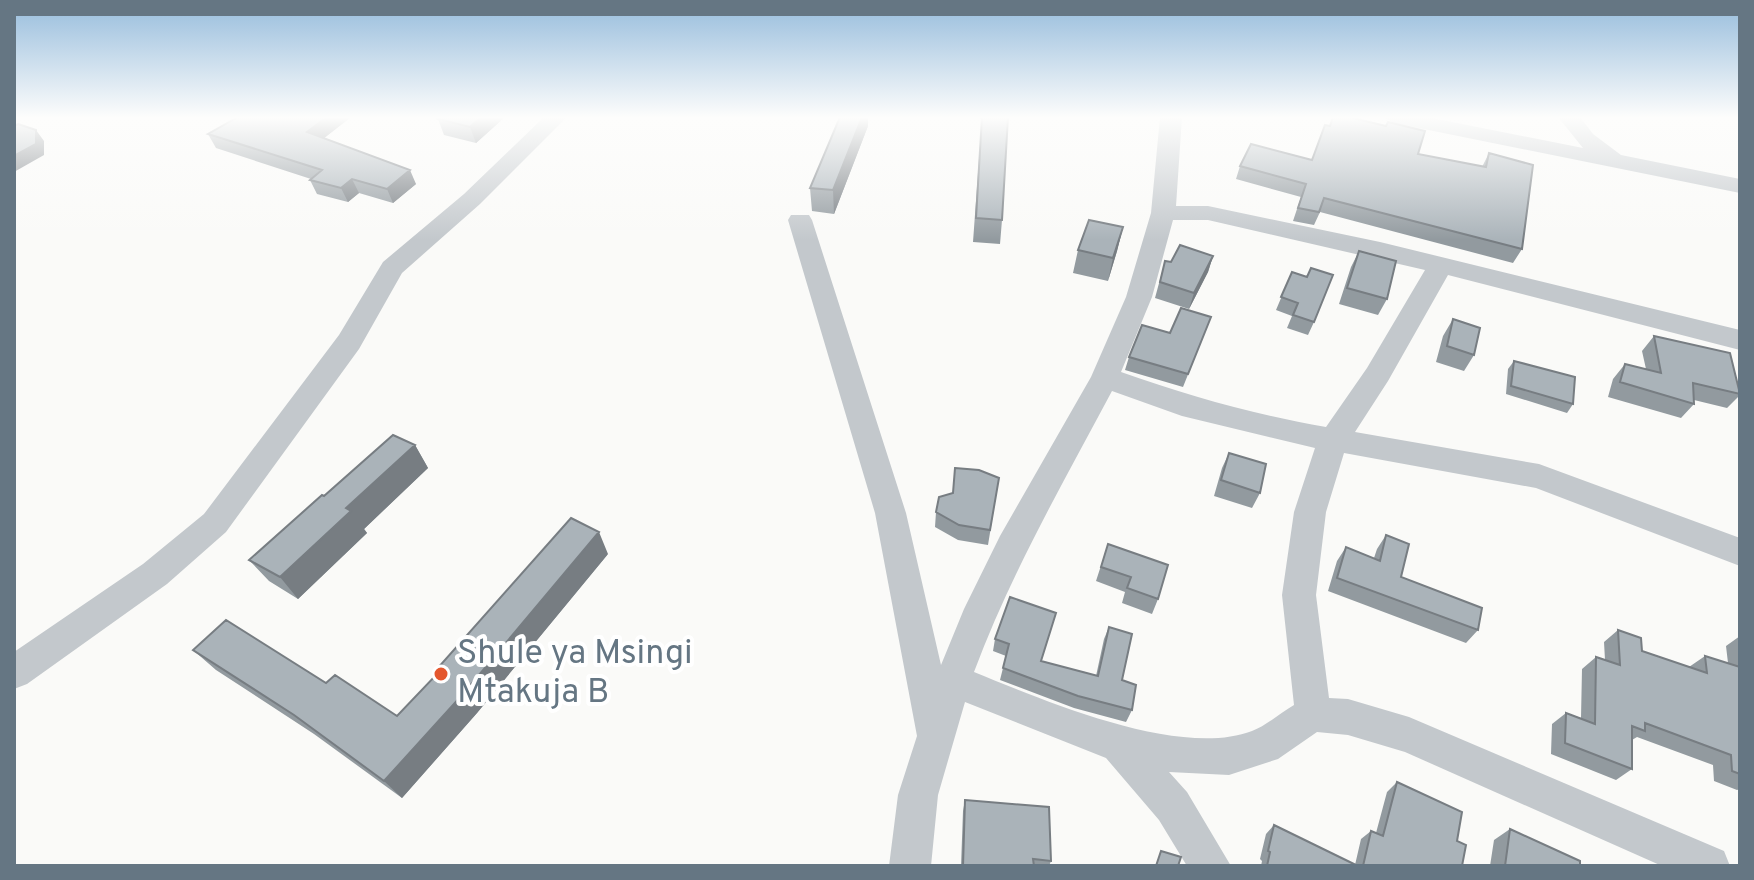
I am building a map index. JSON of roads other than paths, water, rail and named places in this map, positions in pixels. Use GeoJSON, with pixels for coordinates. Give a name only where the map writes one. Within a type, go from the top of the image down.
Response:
{"type":"FeatureCollection","features":[{"type":"Feature","properties":{"kind":"street"},"geometry":{"type":"LineString","coordinates":[[14,672],[155,574],[215,523],[349,342],[392,268],[514,158]]}},
{"type":"Feature","properties":{"kind":"street"},"geometry":{"type":"LineString","coordinates":[[910,866],[918,795],[953,680],[976,620],[1012,546],[1105,377],[1139,297],[1163,213],[1168,158]]}},
{"type":"Feature","properties":{"kind":"street"},"geometry":{"type":"LineString","coordinates":[[1606,158],[1740,186]]}},
{"type":"Feature","properties":{"kind":"street"},"geometry":{"type":"LineString","coordinates":[[1163,213],[1208,213],[1441,265],[1740,340]]}},
{"type":"Feature","properties":{"kind":"street"},"geometry":{"type":"LineString","coordinates":[[800,220],[882,482],[906,578],[935,742]]}},
{"type":"Feature","properties":{"kind":"street"},"geometry":{"type":"LineString","coordinates":[[1313,714],[1299,595],[1310,512],[1332,442],[1378,374],[1441,265]]}},
{"type":"Feature","properties":{"kind":"street"},"geometry":{"type":"LineString","coordinates":[[1105,377],[1224,417],[1332,442],[1487,465],[1539,476],[1740,552]]}},
{"type":"Feature","properties":{"kind":"street"},"geometry":{"type":"LineString","coordinates":[[953,680],[1029,712],[1119,744],[1168,753],[1229,756],[1265,746],[1313,714],[1348,717],[1409,735],[1709,866]]}},
{"type":"Feature","properties":{"kind":"street"},"geometry":{"type":"LineString","coordinates":[[1119,744],[1173,806],[1210,866]]}},
{"type":"Feature","properties":{"kind":"place","name":"Shule ya Msingi Mtakuja B"},"geometry":{"type":"Point","coordinates":[441,674]}}]}
